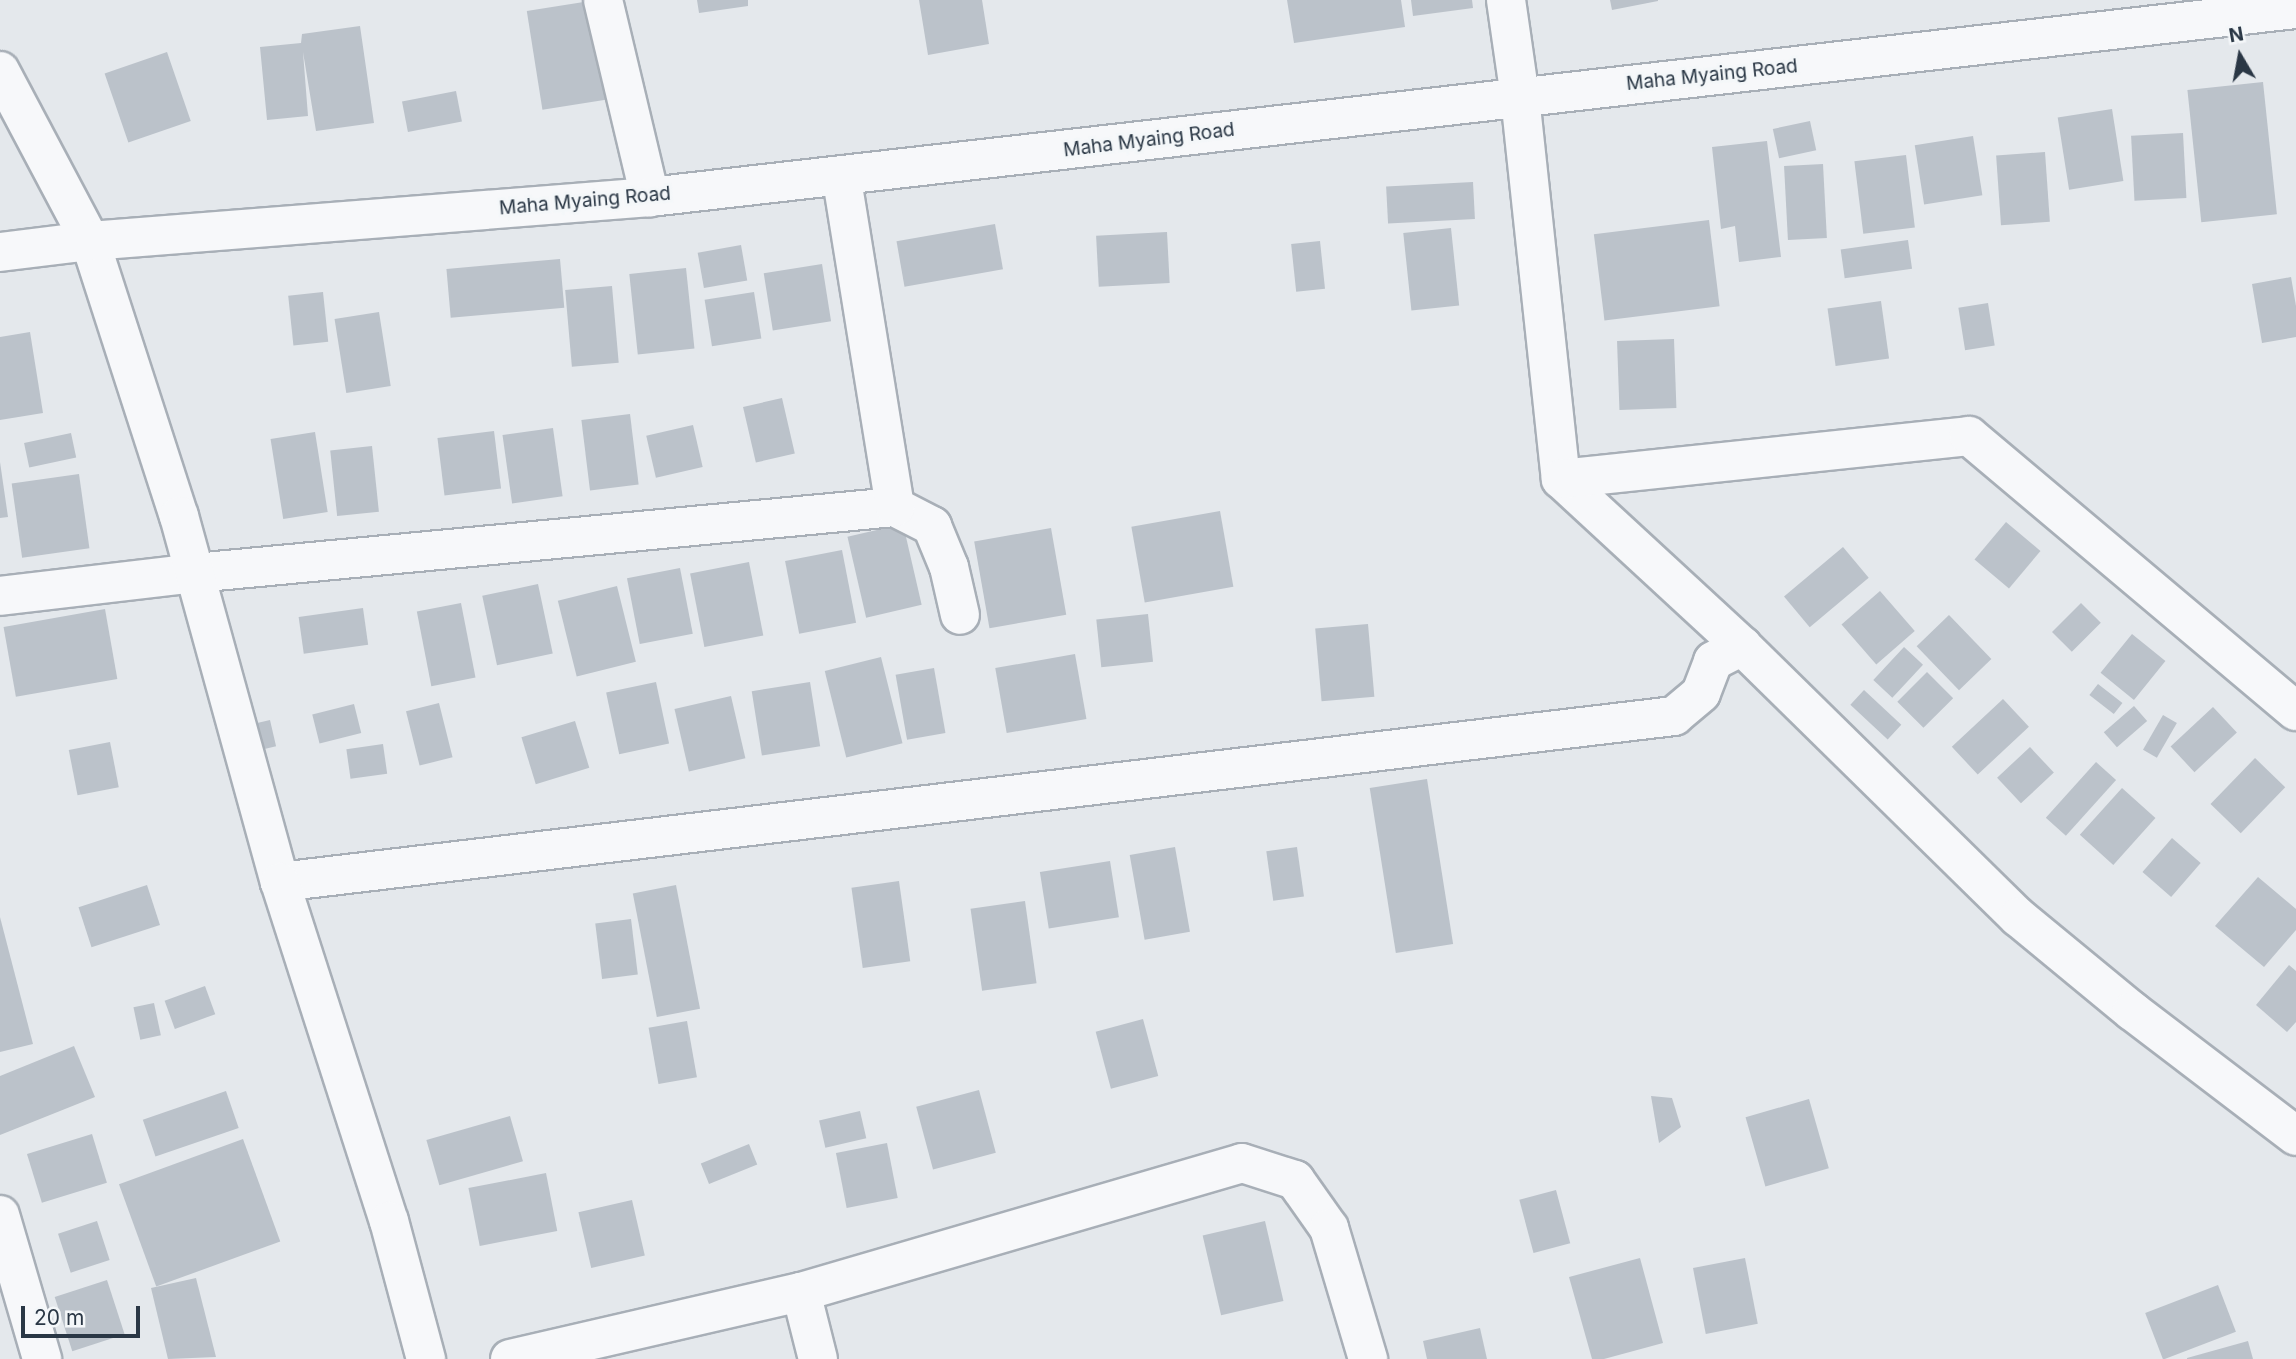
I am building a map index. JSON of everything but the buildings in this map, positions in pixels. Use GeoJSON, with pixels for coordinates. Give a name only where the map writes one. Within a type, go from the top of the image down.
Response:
{"type":"FeatureCollection","features":[{"type":"Feature","properties":{"kind":"street"},"geometry":{"type":"LineString","coordinates":[[603,0],[650,197]]}},
{"type":"Feature","properties":{"kind":"street"},"geometry":{"type":"LineString","coordinates":[[1506,0],[1520,97],[1561,479],[1742,646],[2018,917],[2132,1011],[2296,1136]]}},
{"type":"Feature","properties":{"kind":"street","name":"Maha Myaing Road"},"geometry":{"type":"LineString","coordinates":[[0,252],[90,241],[650,197],[2296,9]]}},
{"type":"Feature","properties":{"kind":"street"},"geometry":{"type":"LineString","coordinates":[[0,71],[90,241],[179,516],[280,882],[389,1221],[426,1359]]}},
{"type":"Feature","properties":{"kind":"street"},"geometry":{"type":"LineString","coordinates":[[841,175],[895,507]]}},
{"type":"Feature","properties":{"kind":"street"},"geometry":{"type":"LineString","coordinates":[[1561,479],[1969,436],[2296,711]]}},
{"type":"Feature","properties":{"kind":"street"},"geometry":{"type":"LineString","coordinates":[[0,596],[195,573],[895,507],[932,526],[949,567],[960,615]]}},
{"type":"Feature","properties":{"kind":"street"},"geometry":{"type":"LineString","coordinates":[[280,882],[1674,716],[1701,692],[1713,661],[1742,646]]}},
{"type":"Feature","properties":{"kind":"street"},"geometry":{"type":"LineString","coordinates":[[510,1359],[801,1292],[1242,1163],[1295,1180],[1329,1228],[1368,1359]]}},
{"type":"Feature","properties":{"kind":"street"},"geometry":{"type":"LineString","coordinates":[[0,1215],[42,1359]]}},
{"type":"Feature","properties":{"kind":"street"},"geometry":{"type":"LineString","coordinates":[[801,1292],[818,1359]]}}]}
